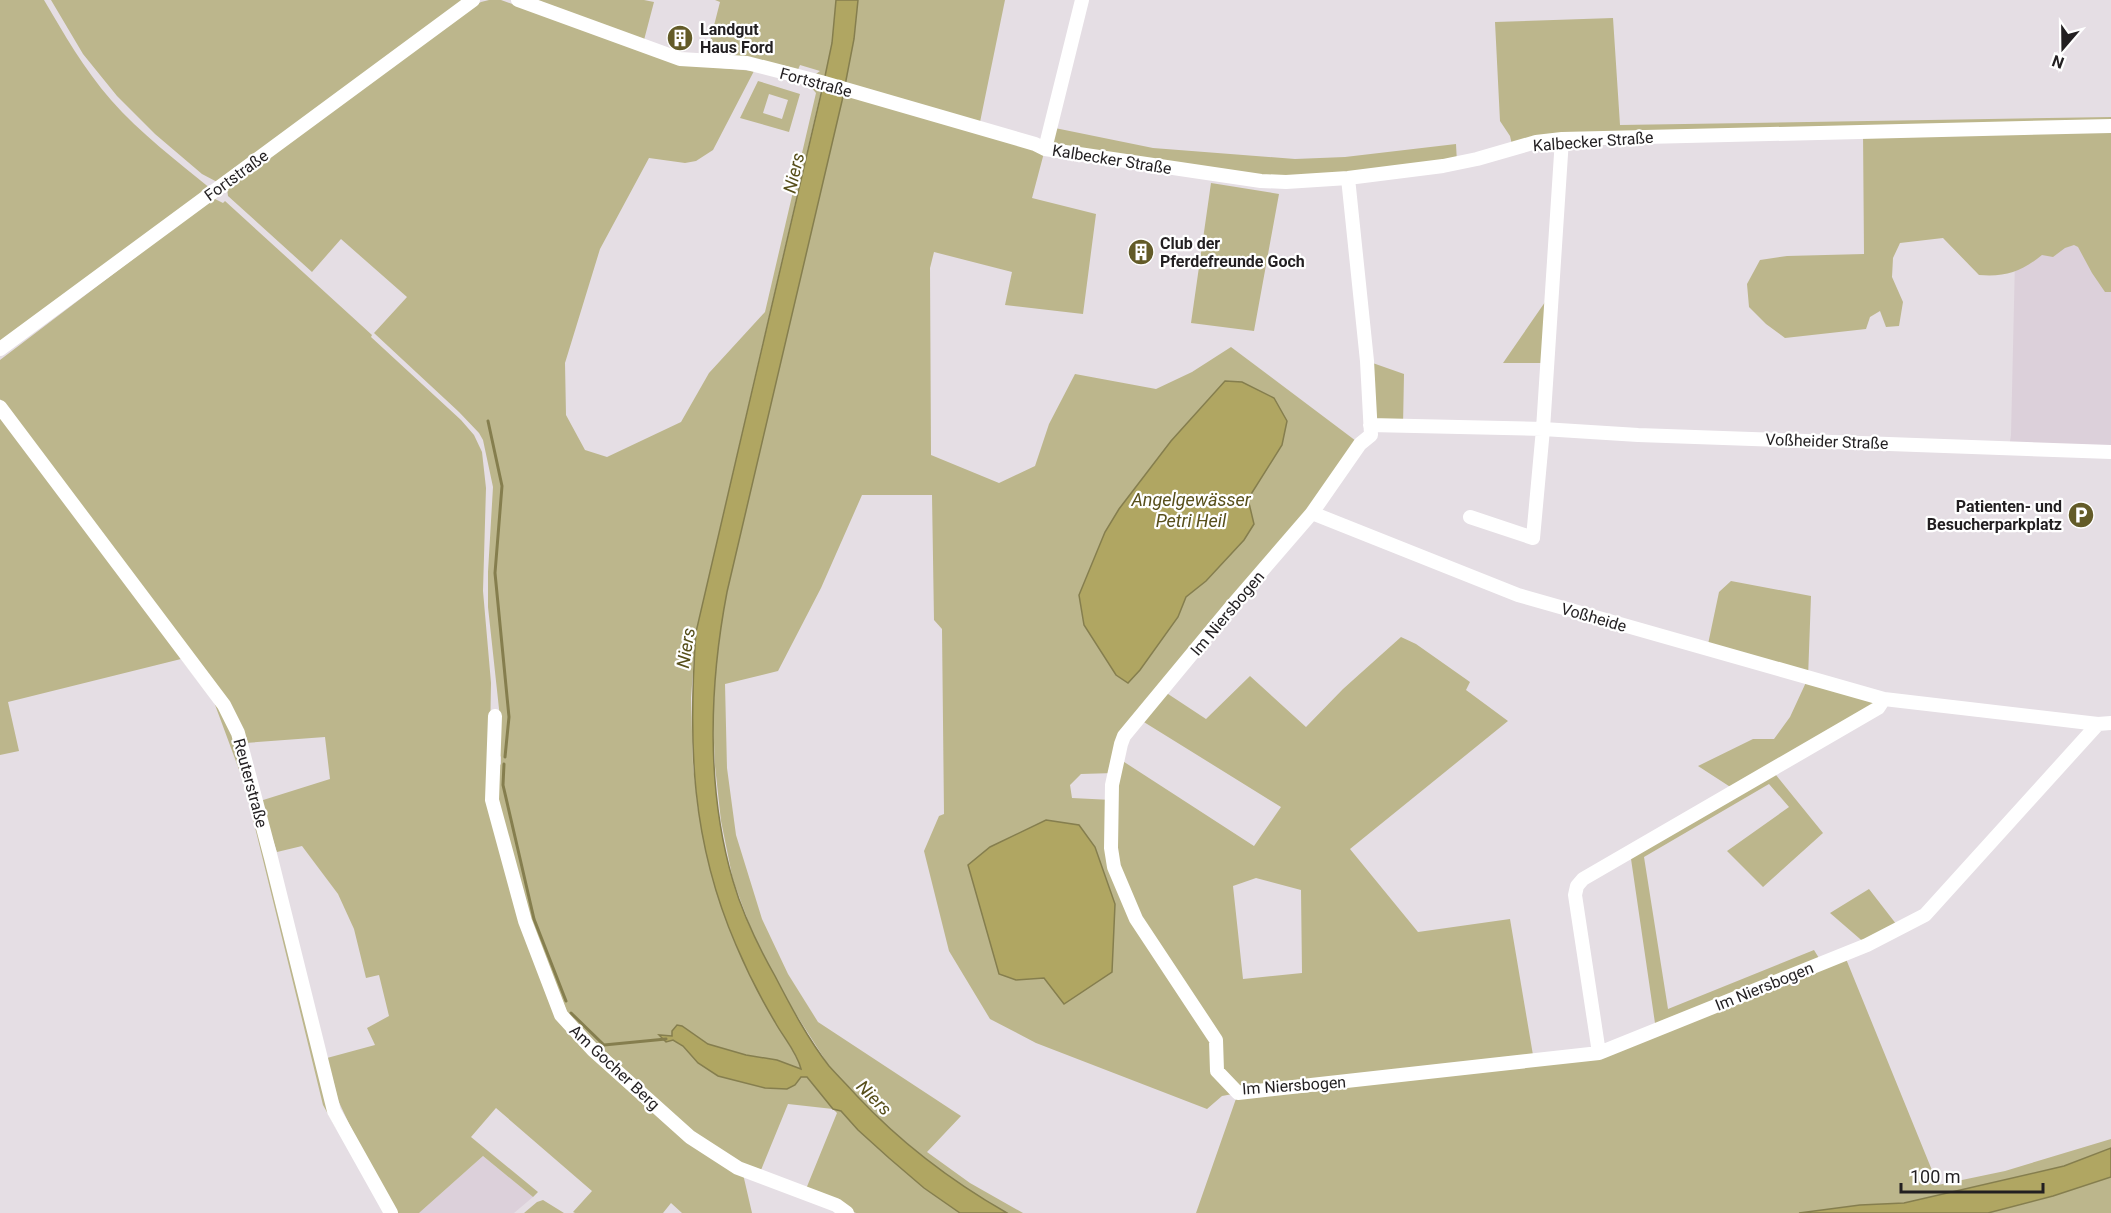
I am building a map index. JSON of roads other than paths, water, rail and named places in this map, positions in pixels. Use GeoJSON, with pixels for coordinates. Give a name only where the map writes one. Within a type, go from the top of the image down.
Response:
{"type":"FeatureCollection","features":[{"type":"Feature","properties":{"kind":"street","name":"Fortstraße"},"geometry":{"type":"LineString","coordinates":[[0,349],[472,0]]}},
{"type":"Feature","properties":{"kind":"street","name":"Fortstraße"},"geometry":{"type":"LineString","coordinates":[[518,0],[680,59],[747,63],[821,82],[1035,144],[1045,149]]}},
{"type":"Feature","properties":{"kind":"street"},"geometry":{"type":"LineString","coordinates":[[1045,149],[1082,0]]}},
{"type":"Feature","properties":{"kind":"street","name":"Kalbecker Straße"},"geometry":{"type":"LineString","coordinates":[[1045,149],[1261,181],[1286,182],[1348,178],[1450,165],[1536,142],[1562,140],[2111,126]]}},
{"type":"Feature","properties":{"kind":"street"},"geometry":{"type":"LineString","coordinates":[[1470,517],[1533,538],[1543,429],[1562,140]]}},
{"type":"Feature","properties":{"kind":"street"},"geometry":{"type":"LineString","coordinates":[[1348,178],[1367,361],[1370,425]]}},
{"type":"Feature","properties":{"kind":"street","name":"Reuterstraße"},"geometry":{"type":"LineString","coordinates":[[0,407],[224,705],[241,744],[334,1111],[391,1213]]}},
{"type":"Feature","properties":{"kind":"street","name":"Voßheider Straße"},"geometry":{"type":"LineString","coordinates":[[1370,425],[1543,429],[1638,435],[2111,453]]}},
{"type":"Feature","properties":{"kind":"street","name":"Im Niersbogen"},"geometry":{"type":"LineString","coordinates":[[1370,425],[1371,435],[1360,444],[1312,513],[1125,736],[1121,744],[1112,785],[1111,848],[1118,879],[1136,919],[1216,1040],[1217,1071],[1238,1093],[1599,1053],[1867,945],[1925,915],[2104,723]]}},
{"type":"Feature","properties":{"kind":"street","name":"Voßheide"},"geometry":{"type":"LineString","coordinates":[[1312,513],[1518,595],[1884,699],[2104,723]]}},
{"type":"Feature","properties":{"kind":"street"},"geometry":{"type":"LineString","coordinates":[[1599,1053],[1575,895],[1577,886],[1583,879],[1878,708],[1884,699]]}},
{"type":"Feature","properties":{"kind":"street","name":"Am Gocher Berg"},"geometry":{"type":"LineString","coordinates":[[495,716],[492,800],[525,921],[561,1015],[593,1050],[690,1137],[738,1168],[836,1205],[847,1213]]}},
{"type":"Feature","properties":{"kind":"water"},"geometry":{"type":"Polygon","coordinates":[[[836,0],[858,0],[854,39],[842,101],[727,592],[714,700],[714,774],[718,810],[733,881],[746,918],[794,1011],[821,1056],[891,1130],[966,1188],[1007,1213],[960,1213],[924,1188],[889,1158],[841,1111],[833,1109],[807,1077],[801,1077],[795,1085],[787,1089],[765,1088],[718,1076],[698,1063],[683,1046],[673,1040],[666,1042],[659,1035],[672,1036],[672,1031],[677,1025],[682,1026],[708,1044],[746,1055],[777,1060],[801,1069],[790,1045],[764,1003],[736,945],[710,868],[701,830],[696,792],[693,753],[694,673],[696,632],[824,81],[832,43],[836,0]]]}},
{"type":"Feature","properties":{"kind":"water","name":"Angelgewässer Petri Heil"},"geometry":{"type":"Polygon","coordinates":[[[1225,381],[1242,382],[1274,398],[1287,421],[1282,445],[1248,499],[1254,524],[1244,540],[1206,581],[1186,597],[1178,617],[1128,683],[1116,675],[1084,625],[1079,595],[1105,532],[1119,509],[1171,441],[1225,381]]]}},
{"type":"Feature","properties":{"kind":"water"},"geometry":{"type":"Polygon","coordinates":[[[1046,820],[1079,825],[1095,847],[1115,904],[1112,972],[1064,1004],[1044,978],[1016,980],[999,974],[968,865],[990,847],[1046,820]]]}},
{"type":"Feature","properties":{"kind":"water"},"geometry":{"type":"Polygon","coordinates":[[[2111,1148],[2111,1177],[2053,1196],[1988,1213],[1799,1213],[1860,1205],[1904,1203],[2064,1166],[2111,1148]]]}},
{"type":"Feature","properties":{"kind":"waterway"},"geometry":{"type":"LineString","coordinates":[[488,421],[502,486],[495,573],[509,717],[505,757]]}},
{"type":"Feature","properties":{"kind":"waterway"},"geometry":{"type":"LineString","coordinates":[[504,764],[503,785],[534,919],[566,1001]]}},
{"type":"Feature","properties":{"kind":"waterway"},"geometry":{"type":"LineString","coordinates":[[571,1013],[604,1045],[666,1039]]}},
{"type":"Feature","properties":{"kind":"place","name":"Landgut Haus Ford"},"geometry":{"type":"Point","coordinates":[680,38]}},
{"type":"Feature","properties":{"kind":"place","name":"Club der Pferdefreunde Goch"},"geometry":{"type":"Point","coordinates":[1141,252]}},
{"type":"Feature","properties":{"kind":"place","name":"Patienten- und Besucherparkplatz"},"geometry":{"type":"Point","coordinates":[2081,515]}},
{"type":"Feature","properties":{"kind":"water label","name":"Niers"},"geometry":{"type":"Point","coordinates":[794,173]}},
{"type":"Feature","properties":{"kind":"water label","name":"Niers"},"geometry":{"type":"Point","coordinates":[686,648]}},
{"type":"Feature","properties":{"kind":"water label","name":"Niers"},"geometry":{"type":"Point","coordinates":[874,1098]}}]}
